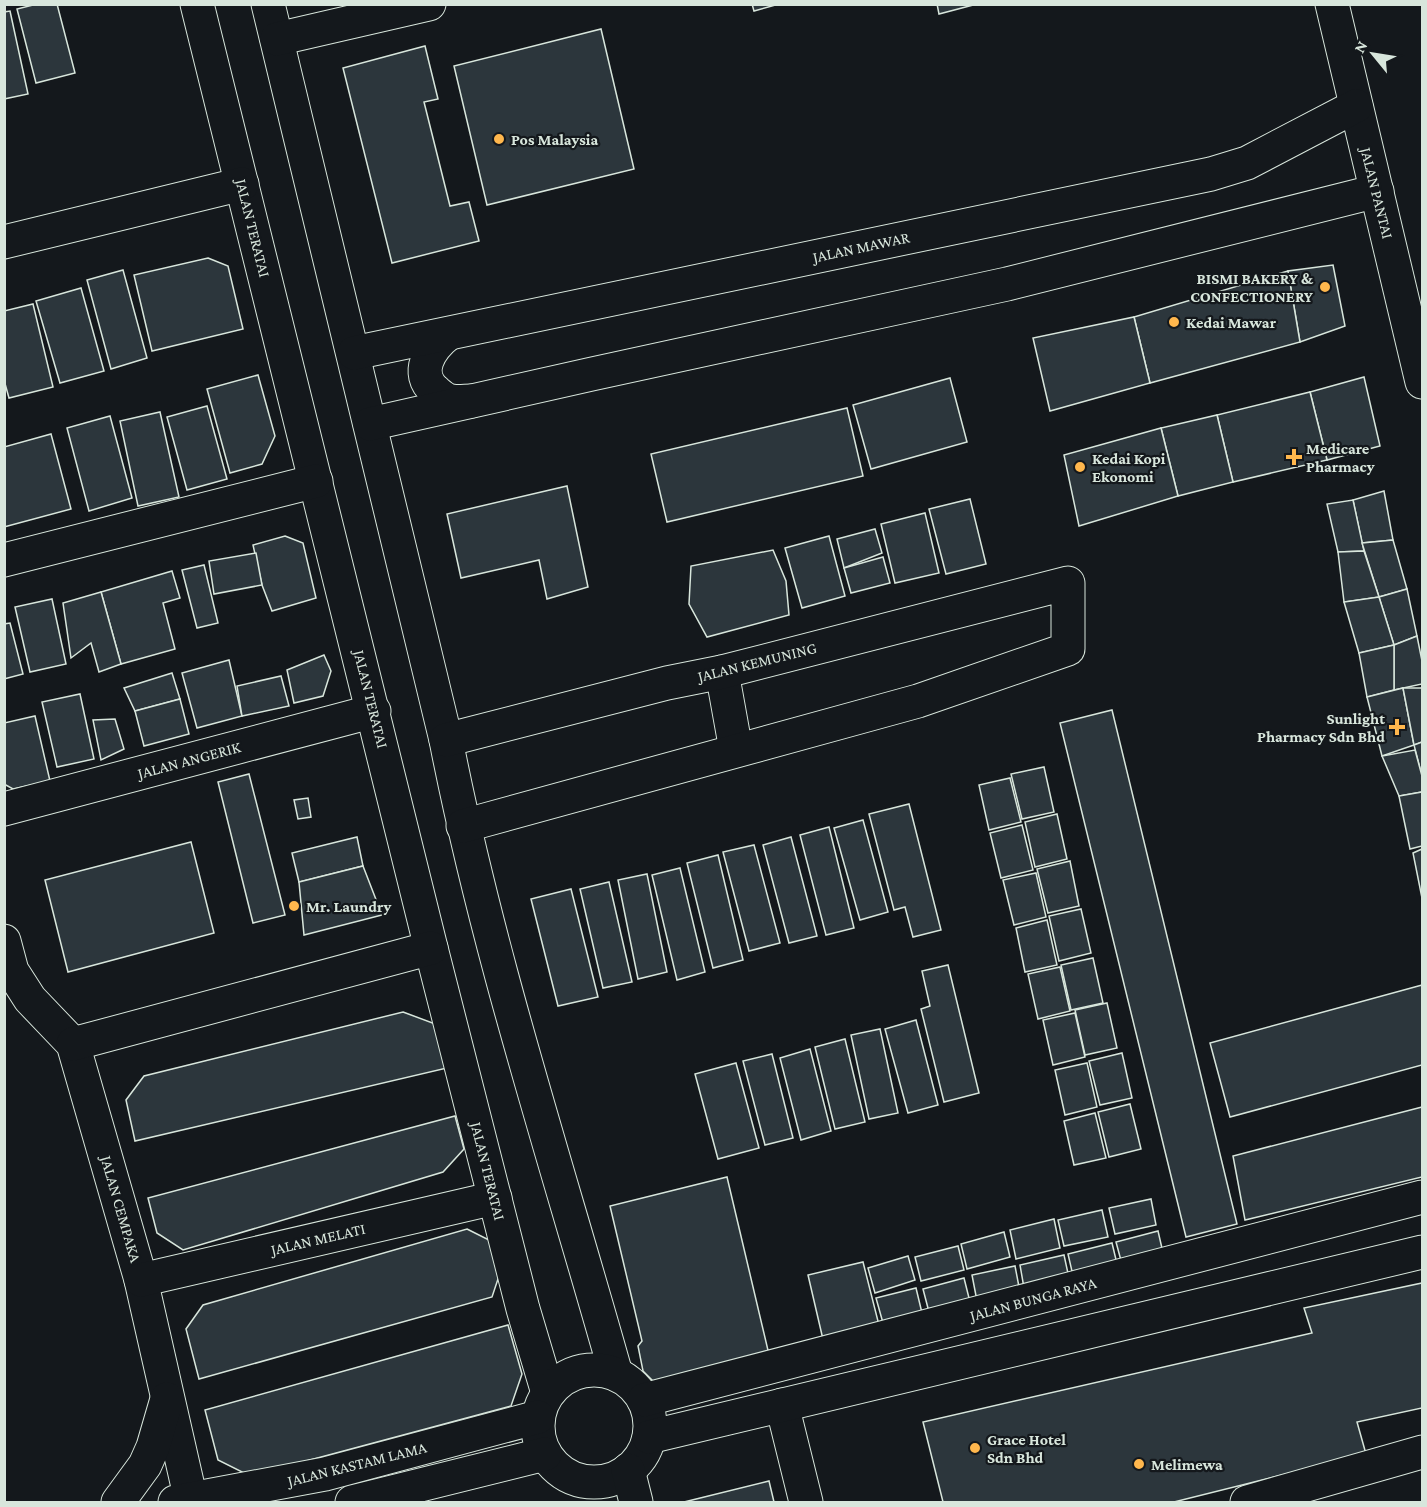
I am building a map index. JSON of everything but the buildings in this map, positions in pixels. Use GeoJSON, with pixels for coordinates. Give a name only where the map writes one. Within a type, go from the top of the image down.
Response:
{"type":"FeatureCollection","features":[{"type":"Feature","properties":{"kind":"street","name":"JALAN TERATAI"},"geometry":{"type":"LineString","coordinates":[[197,4],[495,1198],[543,1405]]}},
{"type":"Feature","properties":{"kind":"street"},"geometry":{"type":"LineString","coordinates":[[268,4],[446,740],[463,826],[524,1055],[616,1374]]}},
{"type":"Feature","properties":{"kind":"street"},"geometry":{"type":"LineString","coordinates":[[277,39],[336,15],[429,4]]}},
{"type":"Feature","properties":{"kind":"street","name":"JALAN PANTAI"},"geometry":{"type":"LineString","coordinates":[[1332,4],[1422,382]]}},
{"type":"Feature","properties":{"kind":"street","name":"JALAN MAWAR"},"geometry":{"type":"LineString","coordinates":[[354,353],[1211,174],[1247,163],[1356,106]]}},
{"type":"Feature","properties":{"kind":"street"},"geometry":{"type":"LineString","coordinates":[[4,242],[242,184]]}},
{"type":"Feature","properties":{"kind":"street"},"geometry":{"type":"LineString","coordinates":[[370,424],[1007,284],[1377,191]]}},
{"type":"Feature","properties":{"kind":"street"},"geometry":{"type":"LineString","coordinates":[[448,334],[437,343],[425,363],[425,377],[430,387],[449,401],[473,401]]}},
{"type":"Feature","properties":{"kind":"street"},"geometry":{"type":"LineString","coordinates":[[4,560],[316,481]]}},
{"type":"Feature","properties":{"kind":"street","name":"JALAN KEMUNING"},"geometry":{"type":"LineString","coordinates":[[446,740],[1068,583],[1068,649],[918,700],[736,750]]}},
{"type":"Feature","properties":{"kind":"street"},"geometry":{"type":"LineString","coordinates":[[463,826],[736,750],[722,672]]}},
{"type":"Feature","properties":{"kind":"street","name":"JALAN ANGERIK"},"geometry":{"type":"LineString","coordinates":[[4,809],[374,711]]}},
{"type":"Feature","properties":{"kind":"street","name":"JALAN CEMPAKA"},"geometry":{"type":"LineString","coordinates":[[4,940],[12,971],[30,999],[73,1044],[141,1280],[168,1397],[183,1501]]}},
{"type":"Feature","properties":{"kind":"street"},"geometry":{"type":"LineString","coordinates":[[73,1044],[431,948]]}},
{"type":"Feature","properties":{"kind":"street","name":"JALAN BUNGA RAYA"},"geometry":{"type":"LineString","coordinates":[[644,1400],[1422,1197]]}},
{"type":"Feature","properties":{"kind":"street","name":"JALAN MELATI"},"geometry":{"type":"LineString","coordinates":[[141,1280],[495,1198]]}},
{"type":"Feature","properties":{"kind":"street"},"geometry":{"type":"LineString","coordinates":[[649,1437],[1422,1252]]}},
{"type":"Feature","properties":{"kind":"street"},"geometry":{"type":"LineString","coordinates":[[598,1369],[616,1374],[633,1385],[644,1400],[649,1418],[649,1437],[637,1461],[628,1470],[614,1478],[598,1482],[585,1492],[555,1467],[545,1454],[538,1436],[543,1405],[562,1380],[579,1371],[598,1369]]}},
{"type":"Feature","properties":{"kind":"street"},"geometry":{"type":"LineString","coordinates":[[118,1503],[145,1465],[153,1447],[168,1397]]}},
{"type":"Feature","properties":{"kind":"street","name":"JALAN KASTAM LAMA"},"geometry":{"type":"LineString","coordinates":[[183,1501],[326,1474],[543,1405]]}},
{"type":"Feature","properties":{"kind":"street"},"geometry":{"type":"LineString","coordinates":[[782,1405],[806,1503]]}},
{"type":"Feature","properties":{"kind":"street"},"geometry":{"type":"LineString","coordinates":[[1247,1503],[1422,1452]]}},
{"type":"Feature","properties":{"kind":"street"},"geometry":{"type":"LineString","coordinates":[[352,1503],[545,1454]]}},
{"type":"Feature","properties":{"kind":"street"},"geometry":{"type":"LineString","coordinates":[[628,1470],[636,1503]]}},
{"type":"Feature","properties":{"kind":"place","name":"Pos Malaysia"},"geometry":{"type":"Point","coordinates":[499,139]}},
{"type":"Feature","properties":{"kind":"place","name":"BISMI BAKERY & CONFECTIONERY"},"geometry":{"type":"Point","coordinates":[1325,287]}},
{"type":"Feature","properties":{"kind":"place","name":"Kedai Mawar"},"geometry":{"type":"Point","coordinates":[1174,322]}},
{"type":"Feature","properties":{"kind":"place","name":"Medicare Pharmacy"},"geometry":{"type":"Point","coordinates":[1294,457]}},
{"type":"Feature","properties":{"kind":"place","name":"Kedai Kopi Ekonomi"},"geometry":{"type":"Point","coordinates":[1080,467]}},
{"type":"Feature","properties":{"kind":"place","name":"Sunlight Pharmacy Sdn Bhd"},"geometry":{"type":"Point","coordinates":[1397,727]}},
{"type":"Feature","properties":{"kind":"place","name":"Mr. Laundry"},"geometry":{"type":"Point","coordinates":[294,906]}},
{"type":"Feature","properties":{"kind":"place","name":"Grace Hotel Sdn Bhd"},"geometry":{"type":"Point","coordinates":[975,1448]}},
{"type":"Feature","properties":{"kind":"place","name":"Melimewa"},"geometry":{"type":"Point","coordinates":[1139,1464]}}]}
